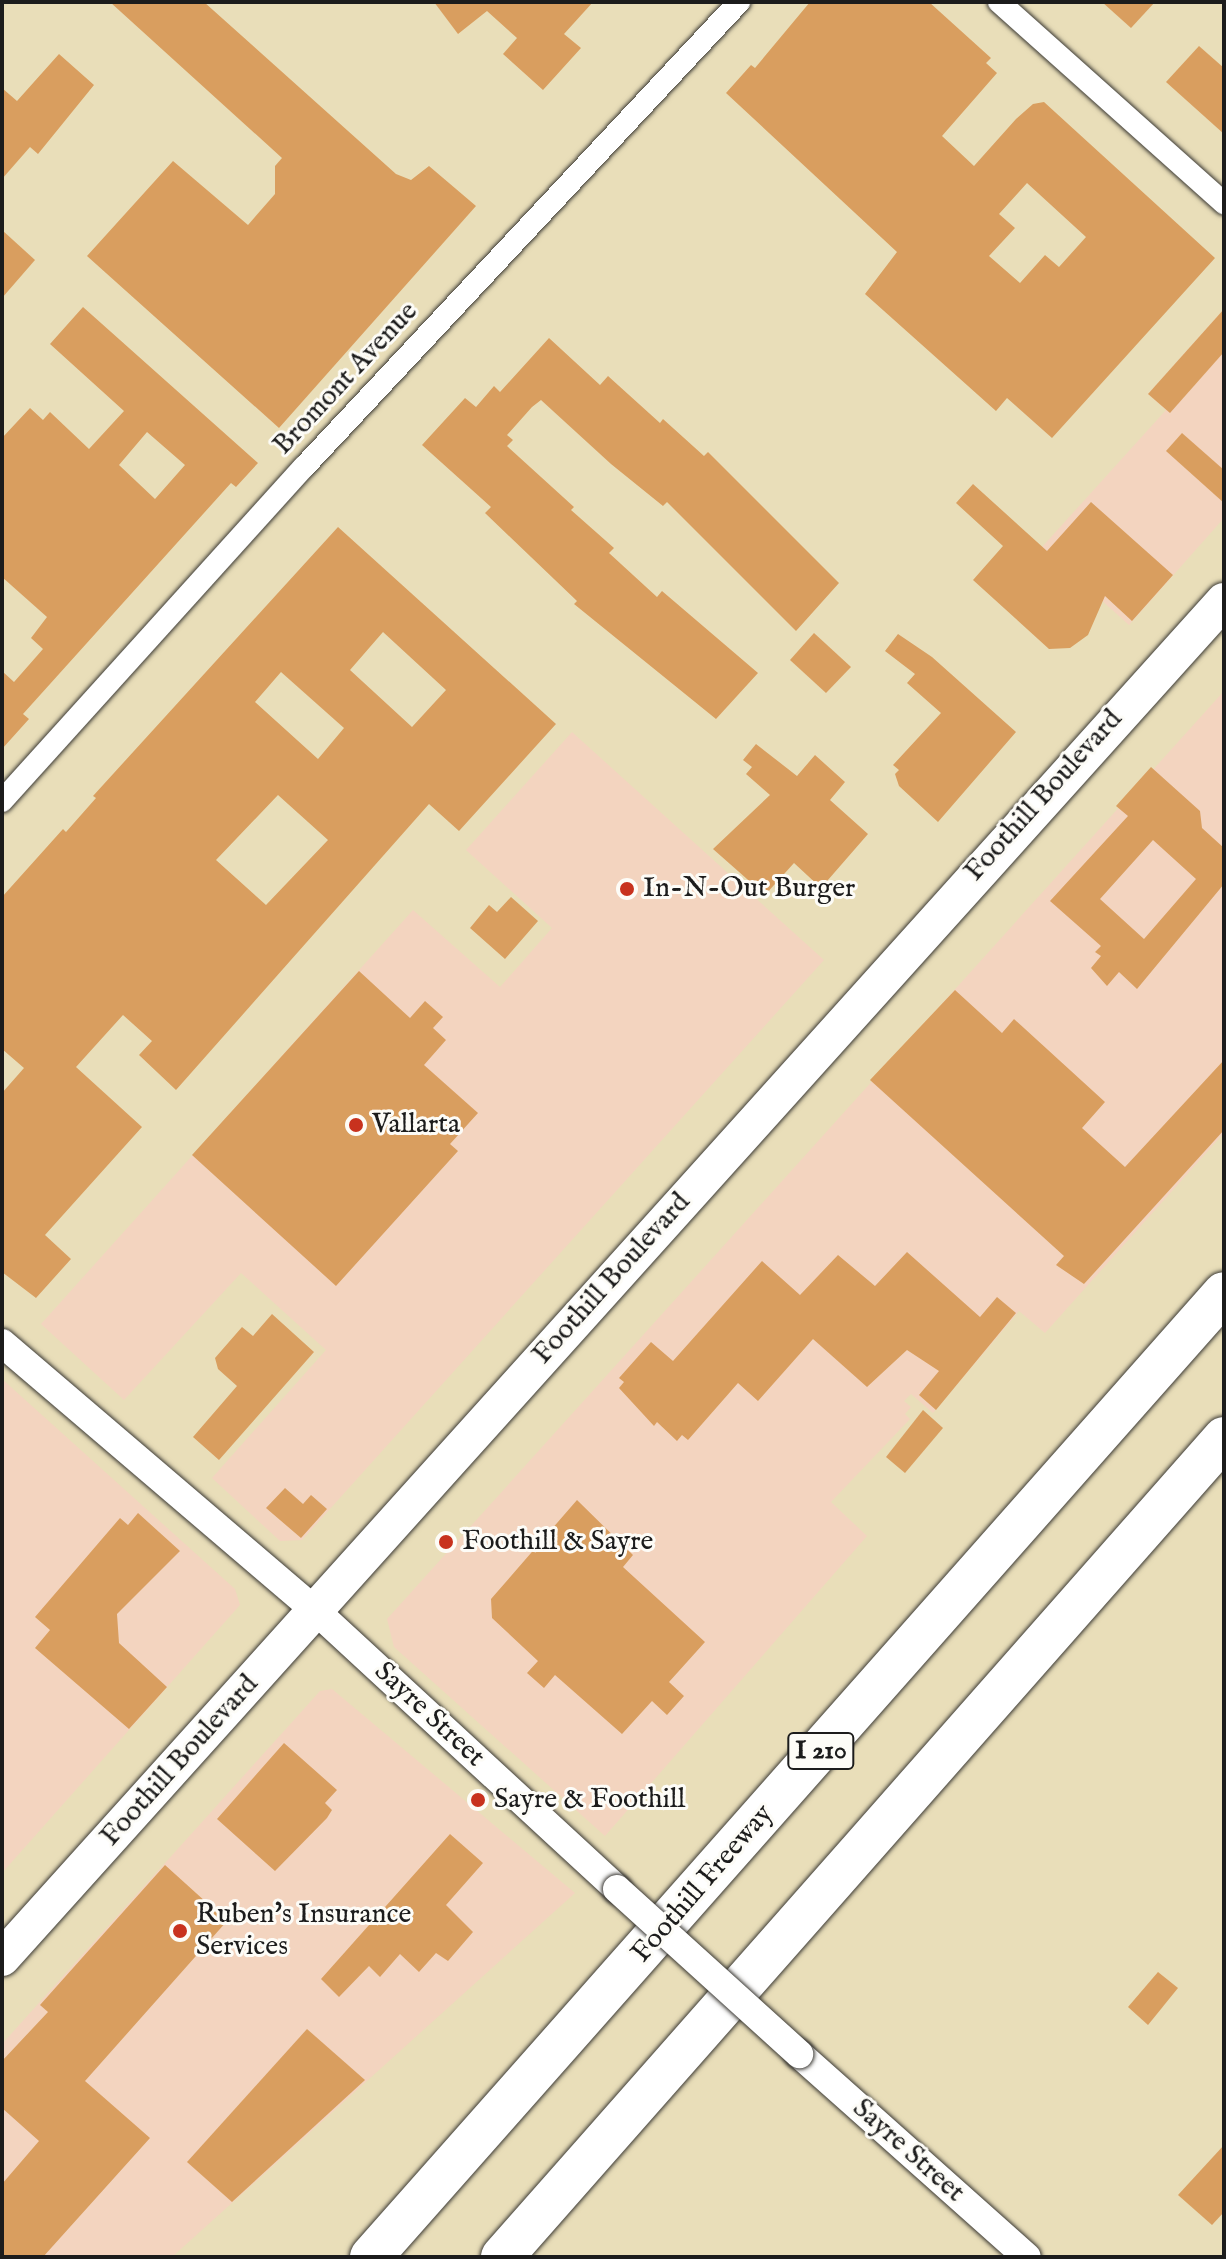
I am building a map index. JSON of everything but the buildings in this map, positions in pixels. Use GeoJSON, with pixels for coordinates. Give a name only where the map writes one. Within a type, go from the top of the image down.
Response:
{"type":"FeatureCollection","features":[{"type":"Feature","properties":{"kind":"highway","name":"Foothill Freeway"},"geometry":{"type":"LineString","coordinates":[[371,2257],[1224,1293]]}},
{"type":"Feature","properties":{"kind":"highway"},"geometry":{"type":"LineString","coordinates":[[514,2248],[1224,1438]]}},
{"type":"Feature","properties":{"kind":"highway"},"geometry":{"type":"LineString","coordinates":[[354,2257],[417,2208]]}},
{"type":"Feature","properties":{"kind":"main road","name":"Foothill Boulevard"},"geometry":{"type":"LineString","coordinates":[[2,1958],[316,1611],[1098,734],[1224,601]]}},
{"type":"Feature","properties":{"kind":"street","name":"Bromont Avenue"},"geometry":{"type":"LineString","coordinates":[[2,801],[304,467],[739,2]]}},
{"type":"Feature","properties":{"kind":"street"},"geometry":{"type":"LineString","coordinates":[[999,2],[1224,203]]}},
{"type":"Feature","properties":{"kind":"street","name":"Sayre Street"},"geometry":{"type":"LineString","coordinates":[[2,1343],[316,1611],[617,1889],[1027,2257]]}},
{"type":"Feature","properties":{"kind":"shaded area"},"geometry":{"type":"Polygon","coordinates":[[[1224,309],[1224,518],[1129,625],[1042,547],[1166,410],[1148,394],[1224,309]]]}},
{"type":"Feature","properties":{"kind":"shaded area"},"geometry":{"type":"Polygon","coordinates":[[[1224,691],[1224,1133],[1045,1333],[1019,1311],[933,1413],[911,1394],[904,1401],[911,1407],[905,1414],[910,1419],[831,1502],[867,1536],[605,1836],[394,1647],[387,1619],[1224,691]]]}},
{"type":"Feature","properties":{"kind":"shaded area"},"geometry":{"type":"Polygon","coordinates":[[[572,732],[824,960],[302,1540],[280,1541],[212,1478],[326,1350],[241,1273],[124,1400],[41,1324],[413,910],[500,987],[552,928],[466,850],[572,732]]]}},
{"type":"Feature","properties":{"kind":"shaded area"},"geometry":{"type":"Polygon","coordinates":[[[2,1379],[235,1589],[240,1605],[2,1873],[2,1379]]]}},
{"type":"Feature","properties":{"kind":"shaded area"},"geometry":{"type":"Polygon","coordinates":[[[332,1689],[575,1893],[172,2257],[2,2257],[2,2044],[320,1691],[332,1689]]]}},
{"type":"Feature","properties":{"kind":"place","name":"In-N-Out Burger"},"geometry":{"type":"Point","coordinates":[627,889]}},
{"type":"Feature","properties":{"kind":"place","name":"Vallarta"},"geometry":{"type":"Point","coordinates":[356,1125]}},
{"type":"Feature","properties":{"kind":"place","name":"Foothill & Sayre"},"geometry":{"type":"Point","coordinates":[446,1542]}},
{"type":"Feature","properties":{"kind":"place","name":"Sayre & Foothill"},"geometry":{"type":"Point","coordinates":[478,1800]}},
{"type":"Feature","properties":{"kind":"place","name":"Ruben's Insurance Services"},"geometry":{"type":"Point","coordinates":[180,1931]}}]}
